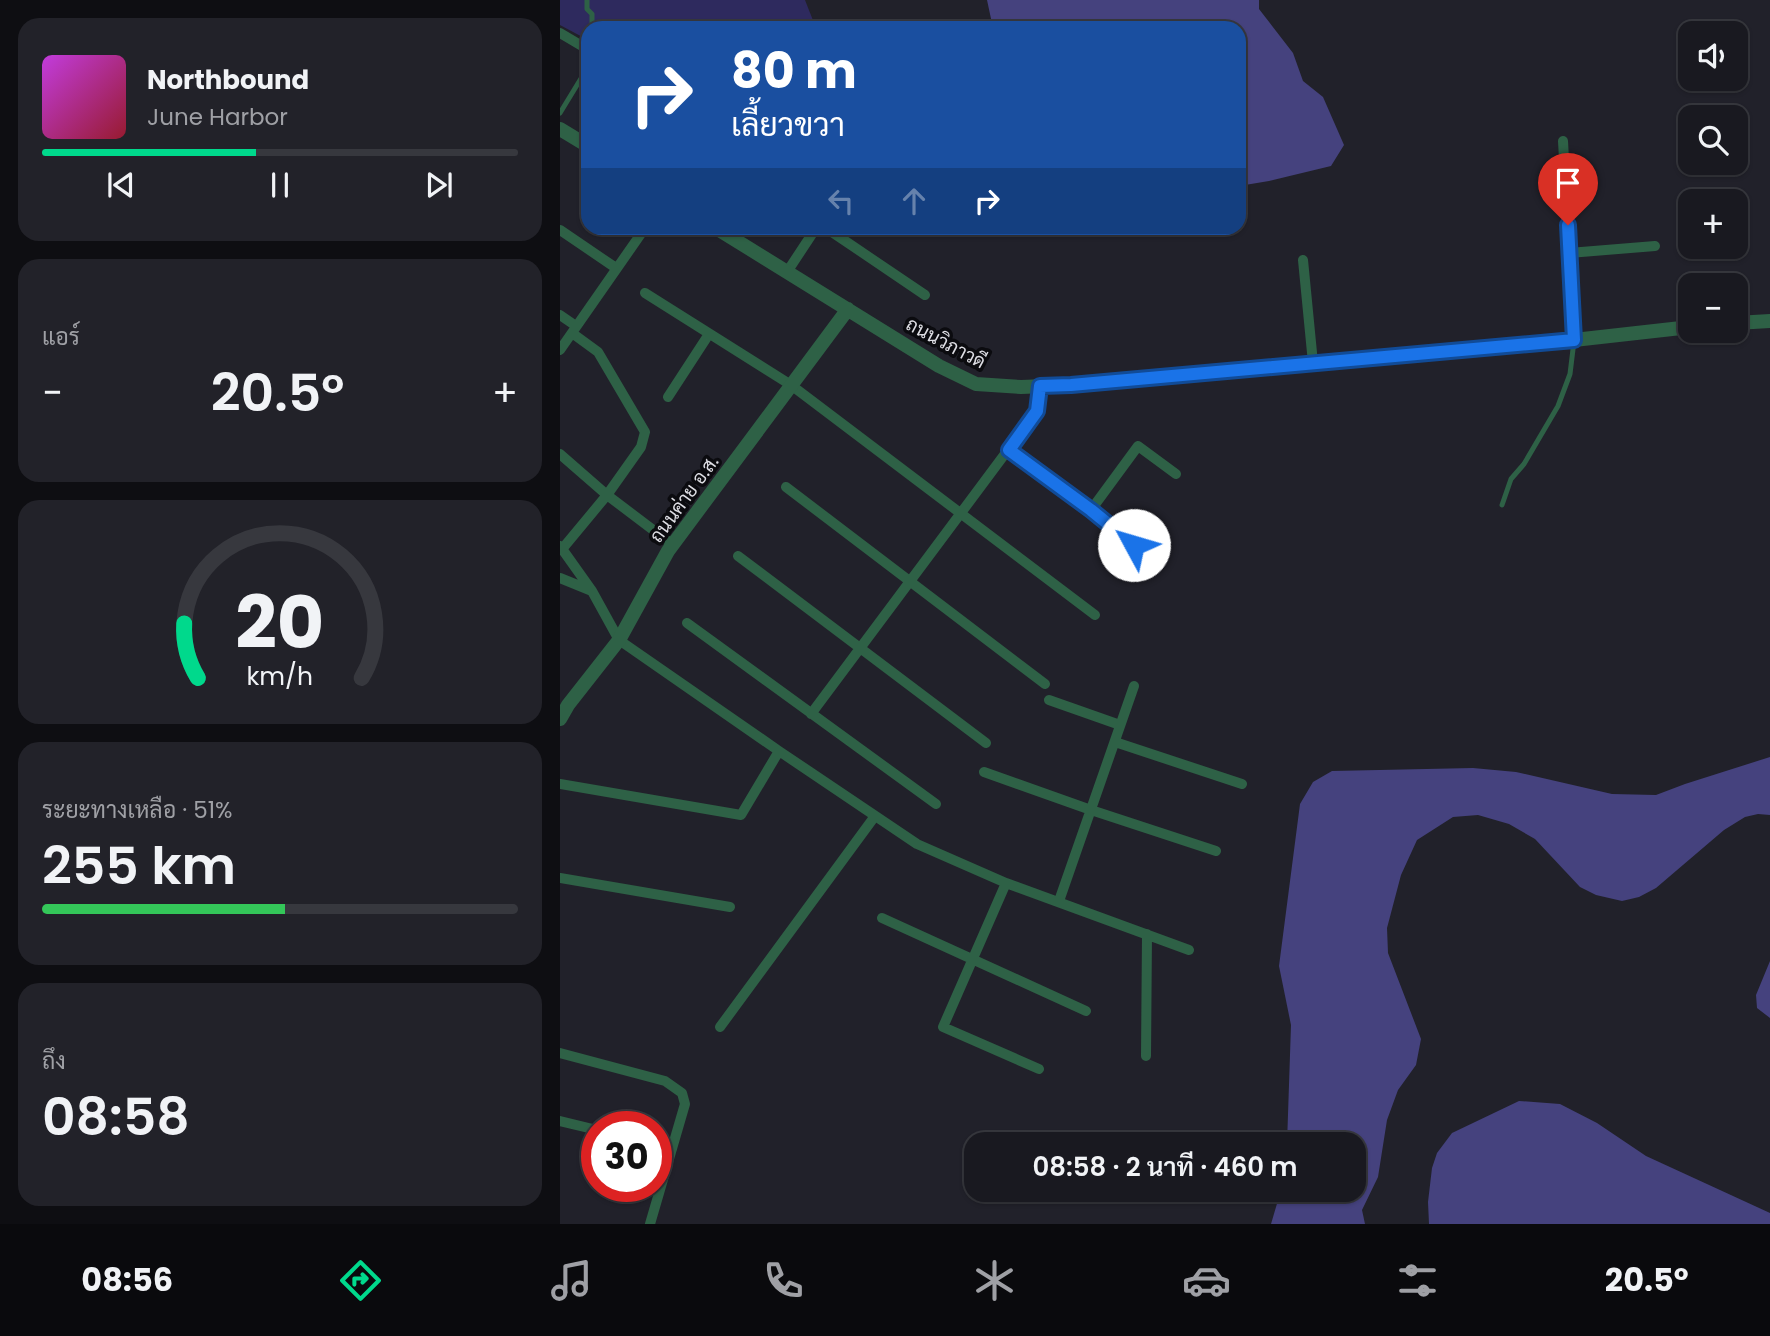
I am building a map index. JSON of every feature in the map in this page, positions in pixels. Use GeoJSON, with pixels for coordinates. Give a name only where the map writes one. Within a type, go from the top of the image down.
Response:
{"type":"FeatureCollection","features":[{"type":"Feature","properties":{"kind":"street"},"geometry":{"type":"LineString","coordinates":[[560,33],[581,45]]}},
{"type":"Feature","properties":{"kind":"street"},"geometry":{"type":"LineString","coordinates":[[560,129],[581,142]]}},
{"type":"Feature","properties":{"kind":"street"},"geometry":{"type":"LineString","coordinates":[[1563,142],[1574,340]]}},
{"type":"Feature","properties":{"kind":"street"},"geometry":{"type":"LineString","coordinates":[[560,230],[616,268]]}},
{"type":"Feature","properties":{"kind":"street"},"geometry":{"type":"LineString","coordinates":[[560,350],[640,235]]}},
{"type":"Feature","properties":{"kind":"street","name":"ถนนวิภาวดี"},"geometry":{"type":"LineString","coordinates":[[727,235],[939,366],[976,384],[1021,387],[1071,385],[1678,328]]}},
{"type":"Feature","properties":{"kind":"street"},"geometry":{"type":"LineString","coordinates":[[787,272],[811,235]]}},
{"type":"Feature","properties":{"kind":"street"},"geometry":{"type":"LineString","coordinates":[[836,235],[925,295]]}},
{"type":"Feature","properties":{"kind":"street"},"geometry":{"type":"LineString","coordinates":[[1569,253],[1655,246]]}},
{"type":"Feature","properties":{"kind":"street"},"geometry":{"type":"LineString","coordinates":[[1303,260],[1313,363]]}},
{"type":"Feature","properties":{"kind":"street"},"geometry":{"type":"LineString","coordinates":[[645,293],[791,385],[1095,615]]}},
{"type":"Feature","properties":{"kind":"street","name":"ถนนค่าย อ.ส."},"geometry":{"type":"LineString","coordinates":[[560,719],[619,640],[668,551],[848,309]]}},
{"type":"Feature","properties":{"kind":"street"},"geometry":{"type":"LineString","coordinates":[[560,315],[598,352],[645,432],[641,447],[607,495],[561,547],[592,591],[619,640],[917,844],[1006,883],[1189,950]]}},
{"type":"Feature","properties":{"kind":"street"},"geometry":{"type":"LineString","coordinates":[[1748,322],[1770,321]]}},
{"type":"Feature","properties":{"kind":"street"},"geometry":{"type":"LineString","coordinates":[[667,397],[709,334]]}},
{"type":"Feature","properties":{"kind":"street"},"geometry":{"type":"LineString","coordinates":[[811,714],[1037,411],[1040,386]]}},
{"type":"Feature","properties":{"kind":"street"},"geometry":{"type":"LineString","coordinates":[[1091,510],[1138,446],[1176,474]]}},
{"type":"Feature","properties":{"kind":"street"},"geometry":{"type":"LineString","coordinates":[[1009,450],[1134,545]]}},
{"type":"Feature","properties":{"kind":"street"},"geometry":{"type":"LineString","coordinates":[[560,454],[607,495],[674,545]]}},
{"type":"Feature","properties":{"kind":"street"},"geometry":{"type":"LineString","coordinates":[[786,487],[1045,684]]}},
{"type":"Feature","properties":{"kind":"street"},"geometry":{"type":"LineString","coordinates":[[738,556],[986,743]]}},
{"type":"Feature","properties":{"kind":"street"},"geometry":{"type":"LineString","coordinates":[[560,578],[592,591]]}},
{"type":"Feature","properties":{"kind":"street"},"geometry":{"type":"LineString","coordinates":[[687,623],[936,804]]}},
{"type":"Feature","properties":{"kind":"street"},"geometry":{"type":"LineString","coordinates":[[1059,901],[1134,686]]}},
{"type":"Feature","properties":{"kind":"street"},"geometry":{"type":"LineString","coordinates":[[1049,699],[1120,725]]}},
{"type":"Feature","properties":{"kind":"street"},"geometry":{"type":"LineString","coordinates":[[1115,742],[1242,784]]}},
{"type":"Feature","properties":{"kind":"street"},"geometry":{"type":"LineString","coordinates":[[560,784],[741,815],[779,751]]}},
{"type":"Feature","properties":{"kind":"street"},"geometry":{"type":"LineString","coordinates":[[984,772],[1216,851]]}},
{"type":"Feature","properties":{"kind":"street"},"geometry":{"type":"LineString","coordinates":[[720,1027],[875,816]]}},
{"type":"Feature","properties":{"kind":"street"},"geometry":{"type":"LineString","coordinates":[[560,878],[730,907]]}},
{"type":"Feature","properties":{"kind":"street"},"geometry":{"type":"LineString","coordinates":[[1006,883],[943,1027],[1039,1069]]}},
{"type":"Feature","properties":{"kind":"street"},"geometry":{"type":"LineString","coordinates":[[882,918],[1086,1010]]}},
{"type":"Feature","properties":{"kind":"street"},"geometry":{"type":"LineString","coordinates":[[1146,1056],[1147,933]]}},
{"type":"Feature","properties":{"kind":"street"},"geometry":{"type":"LineString","coordinates":[[560,1053],[665,1081],[681,1093],[685,1104],[672,1149]]}},
{"type":"Feature","properties":{"kind":"street"},"geometry":{"type":"LineString","coordinates":[[560,1121],[581,1126]]}},
{"type":"Feature","properties":{"kind":"street"},"geometry":{"type":"LineString","coordinates":[[650,1224],[656,1202]]}},
{"type":"Feature","properties":{"kind":"lane"},"geometry":{"type":"LineString","coordinates":[[587,0],[592,21]]}},
{"type":"Feature","properties":{"kind":"lane"},"geometry":{"type":"LineString","coordinates":[[560,113],[581,78]]}},
{"type":"Feature","properties":{"kind":"lane"},"geometry":{"type":"LineString","coordinates":[[1502,505],[1511,479],[1524,464],[1565,390],[1572,367],[1574,340]]}},
{"type":"Feature","properties":{"kind":"shaded area"},"geometry":{"type":"Polygon","coordinates":[[[560,0],[805,0],[813,21],[581,21],[581,36],[560,25],[560,0]]]}},
{"type":"Feature","properties":{"kind":"shaded area"},"geometry":{"type":"Polygon","coordinates":[[[987,0],[1259,0],[1259,9],[1293,53],[1303,81],[1323,97],[1344,145],[1331,166],[1246,185],[1246,21],[992,21],[987,0]]]}},
{"type":"Feature","properties":{"kind":"shaded area"},"geometry":{"type":"Polygon","coordinates":[[[1770,757],[1770,815],[1745,817],[1724,830],[1656,888],[1639,897],[1622,901],[1596,895],[1580,887],[1535,839],[1509,824],[1478,815],[1453,817],[1417,840],[1401,875],[1387,928],[1388,953],[1421,1039],[1416,1065],[1398,1090],[1387,1120],[1378,1177],[1366,1202],[1366,1132],[1287,1132],[1291,1025],[1279,966],[1300,804],[1313,782],[1332,771],[1473,768],[1516,772],[1612,794],[1656,795],[1770,757]]]}},
{"type":"Feature","properties":{"kind":"shaded area"},"geometry":{"type":"Polygon","coordinates":[[[1770,961],[1770,1018],[1757,1008],[1756,995],[1770,961]]]}},
{"type":"Feature","properties":{"kind":"shaded area"},"geometry":{"type":"Polygon","coordinates":[[[1519,1101],[1560,1104],[1597,1123],[1646,1156],[1770,1213],[1770,1224],[1429,1224],[1428,1202],[1432,1168],[1437,1153],[1452,1133],[1519,1101]]]}},
{"type":"Feature","properties":{"kind":"shaded area"},"geometry":{"type":"Polygon","coordinates":[[[1277,1202],[1366,1202],[1362,1210],[1365,1224],[1271,1224],[1277,1202]]]}},
{"type":"Feature","properties":{"kind":"route"},"geometry":{"type":"LineString","coordinates":[[1134,545],[1009,450],[1037,411],[1040,386],[1574,340],[1568,225]]}}]}
